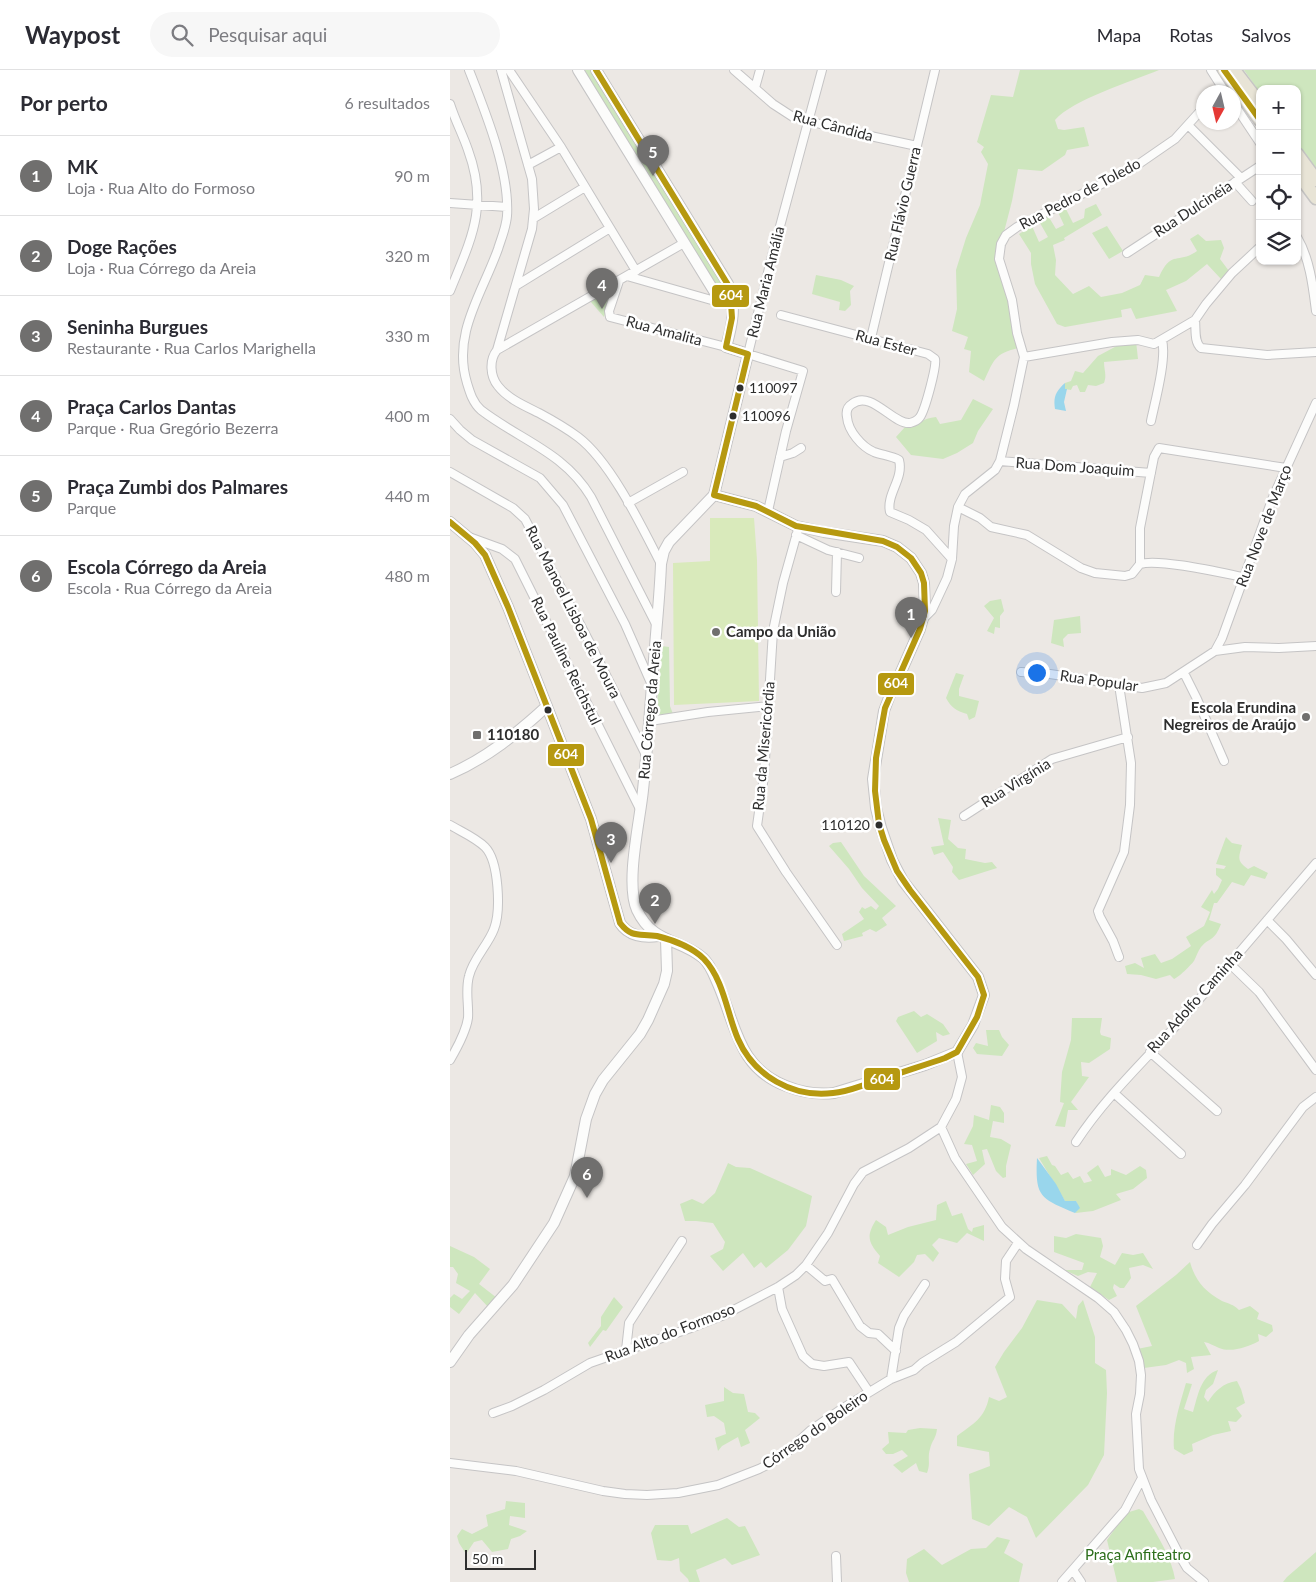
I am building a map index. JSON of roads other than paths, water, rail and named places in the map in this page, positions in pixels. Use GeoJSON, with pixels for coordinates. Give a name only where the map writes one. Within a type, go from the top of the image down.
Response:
{"type":"FeatureCollection","features":[{"type":"Feature","properties":{"kind":"main road"},"geometry":{"type":"LineString","coordinates":[[1224,70],[1256,114]]}},
{"type":"Feature","properties":{"kind":"main road"},"geometry":{"type":"LineString","coordinates":[[1234,70],[1256,99]]}},
{"type":"Feature","properties":{"kind":"main road"},"geometry":{"type":"LineString","coordinates":[[1301,159],[1316,180]]}},
{"type":"Feature","properties":{"kind":"main road"},"geometry":{"type":"LineString","coordinates":[[1299,175],[1316,198]]}},
{"type":"Feature","properties":{"kind":"street"},"geometry":{"type":"LineString","coordinates":[[469,70],[497,152],[507,207],[504,230],[492,265],[472,309],[464,334],[462,365],[473,401],[480,410],[554,456],[579,480],[591,497],[656,624]]}},
{"type":"Feature","properties":{"kind":"street"},"geometry":{"type":"LineString","coordinates":[[501,70],[534,189],[534,218],[517,284],[497,350],[492,358],[493,375],[498,386],[510,397],[556,422],[582,440],[601,460],[628,503],[661,564]]}},
{"type":"Feature","properties":{"kind":"street"},"geometry":{"type":"LineString","coordinates":[[510,70],[561,147],[636,270]]}},
{"type":"Feature","properties":{"kind":"street"},"geometry":{"type":"LineString","coordinates":[[578,70],[717,296],[733,304]]}},
{"type":"Feature","properties":{"kind":"street"},"geometry":{"type":"LineString","coordinates":[[596,70],[730,288],[733,304],[733,322],[726,347]]}},
{"type":"Feature","properties":{"kind":"street","name":"Rua Cândida"},"geometry":{"type":"LineString","coordinates":[[734,70],[788,115],[808,122],[917,146]]}},
{"type":"Feature","properties":{"kind":"street"},"geometry":{"type":"LineString","coordinates":[[755,88],[760,70]]}},
{"type":"Feature","properties":{"kind":"street","name":"Rua Maria Amália"},"geometry":{"type":"LineString","coordinates":[[714,495],[772,256],[822,70]]}},
{"type":"Feature","properties":{"kind":"street","name":"Rua Flávio Guerra"},"geometry":{"type":"LineString","coordinates":[[871,338],[935,70]]}},
{"type":"Feature","properties":{"kind":"street"},"geometry":{"type":"LineString","coordinates":[[1211,70],[1218,85]]}},
{"type":"Feature","properties":{"kind":"street"},"geometry":{"type":"LineString","coordinates":[[512,107],[527,98]]}},
{"type":"Feature","properties":{"kind":"street"},"geometry":{"type":"LineString","coordinates":[[450,104],[474,168],[479,205],[470,241],[450,291]]}},
{"type":"Feature","properties":{"kind":"street"},"geometry":{"type":"LineString","coordinates":[[1241,114],[1256,136]]}},
{"type":"Feature","properties":{"kind":"street","name":"Rua Pedro de Toledo"},"geometry":{"type":"LineString","coordinates":[[1024,357],[1017,333],[1012,300],[999,259],[1001,244],[1006,235],[1044,212],[1133,168],[1175,139],[1196,116]]}},
{"type":"Feature","properties":{"kind":"street"},"geometry":{"type":"LineString","coordinates":[[1188,125],[1238,180],[1252,201]]}},
{"type":"Feature","properties":{"kind":"street"},"geometry":{"type":"LineString","coordinates":[[528,165],[561,147]]}},
{"type":"Feature","properties":{"kind":"street","name":"Rua Dulcinéia"},"geometry":{"type":"LineString","coordinates":[[1127,253],[1256,169]]}},
{"type":"Feature","properties":{"kind":"street"},"geometry":{"type":"LineString","coordinates":[[534,218],[586,187]]}},
{"type":"Feature","properties":{"kind":"street"},"geometry":{"type":"LineString","coordinates":[[450,203],[507,207]]}},
{"type":"Feature","properties":{"kind":"street"},"geometry":{"type":"LineString","coordinates":[[517,284],[610,228]]}},
{"type":"Feature","properties":{"kind":"street"},"geometry":{"type":"LineString","coordinates":[[497,350],[684,244]]}},
{"type":"Feature","properties":{"kind":"street"},"geometry":{"type":"LineString","coordinates":[[1301,244],[1308,266],[1316,311]]}},
{"type":"Feature","properties":{"kind":"street"},"geometry":{"type":"LineString","coordinates":[[923,619],[935,605],[952,559],[954,526],[958,507],[965,494],[992,475],[1000,462],[1024,357],[1112,342],[1138,340],[1154,344],[1196,320],[1206,304],[1232,273],[1256,251]]}},
{"type":"Feature","properties":{"kind":"street"},"geometry":{"type":"LineString","coordinates":[[627,276],[733,304]]}},
{"type":"Feature","properties":{"kind":"street","name":"Rua Amalita"},"geometry":{"type":"LineString","coordinates":[[619,281],[610,316],[748,354]]}},
{"type":"Feature","properties":{"kind":"street","name":"Rua Ester"},"geometry":{"type":"LineString","coordinates":[[781,315],[871,338],[928,354],[935,358],[936,368],[924,408],[920,417],[915,421],[905,422],[874,404],[862,401],[855,402],[850,406],[846,416],[848,426],[852,432],[870,450],[899,460],[900,476],[891,500],[890,512],[926,530],[952,559]]}},
{"type":"Feature","properties":{"kind":"street"},"geometry":{"type":"LineString","coordinates":[[1196,320],[1196,339],[1198,346],[1201,348],[1267,355],[1316,352]]}},
{"type":"Feature","properties":{"kind":"street"},"geometry":{"type":"LineString","coordinates":[[1150,421],[1160,377],[1164,345],[1162,340]]}},
{"type":"Feature","properties":{"kind":"street"},"geometry":{"type":"LineString","coordinates":[[748,354],[803,371],[768,511]]}},
{"type":"Feature","properties":{"kind":"street","name":"Rua Nove de Março"},"geometry":{"type":"LineString","coordinates":[[1215,651],[1222,638],[1270,506],[1316,403]]}},
{"type":"Feature","properties":{"kind":"street"},"geometry":{"type":"LineString","coordinates":[[450,419],[472,440],[540,478],[563,505],[625,624],[652,685]]}},
{"type":"Feature","properties":{"kind":"street"},"geometry":{"type":"LineString","coordinates":[[780,457],[801,448]]}},
{"type":"Feature","properties":{"kind":"street"},"geometry":{"type":"LineString","coordinates":[[958,507],[980,518],[991,527],[1028,535],[1081,568],[1095,573],[1125,576],[1132,574],[1140,564],[1140,528],[1155,454],[1159,448],[1286,468]]}},
{"type":"Feature","properties":{"kind":"street","name":"Rua Dom Joaquim"},"geometry":{"type":"LineString","coordinates":[[1000,462],[1151,473]]}},
{"type":"Feature","properties":{"kind":"street","name":"Rua Manoel Lisboa de Moura"},"geometry":{"type":"LineString","coordinates":[[450,472],[513,508],[524,519],[570,604],[647,757]]}},
{"type":"Feature","properties":{"kind":"street"},"geometry":{"type":"LineString","coordinates":[[628,503],[682,472]]}},
{"type":"Feature","properties":{"kind":"street"},"geometry":{"type":"LineString","coordinates":[[714,495],[768,511],[828,550],[859,558]]}},
{"type":"Feature","properties":{"kind":"street","name":"Rua Córrego da Areia"},"geometry":{"type":"LineString","coordinates":[[662,938],[639,914],[634,898],[634,862],[647,757],[661,564],[664,551],[669,542],[714,495]]}},
{"type":"Feature","properties":{"kind":"street"},"geometry":{"type":"LineString","coordinates":[[450,522],[482,551],[491,566],[594,827],[620,923],[626,930],[634,934],[662,938],[677,943],[703,958],[718,985],[738,1040],[748,1057],[763,1074],[788,1087],[813,1094],[834,1094],[957,1052],[977,1017],[984,995],[978,977],[919,902],[897,870],[881,828],[874,794],[874,773],[884,711],[923,619],[926,602],[921,573],[911,558],[898,547],[876,539],[824,532],[798,531]]}},
{"type":"Feature","properties":{"kind":"street","name":"Rua da Misericórdia"},"geometry":{"type":"LineString","coordinates":[[798,531],[783,583],[773,631],[764,776],[757,826],[837,945]]}},
{"type":"Feature","properties":{"kind":"street","name":"Rua Pauline Reichstul"},"geometry":{"type":"LineString","coordinates":[[468,537],[502,549],[515,559],[641,811]]}},
{"type":"Feature","properties":{"kind":"street"},"geometry":{"type":"LineString","coordinates":[[836,592],[837,552]]}},
{"type":"Feature","properties":{"kind":"street"},"geometry":{"type":"LineString","coordinates":[[1140,564],[1159,563],[1243,577]]}},
{"type":"Feature","properties":{"kind":"street","name":"Rua Popular"},"geometry":{"type":"LineString","coordinates":[[1021,672],[1050,674],[1142,688],[1166,683],[1215,651],[1245,647],[1316,646]]}},
{"type":"Feature","properties":{"kind":"street"},"geometry":{"type":"LineString","coordinates":[[1184,673],[1224,761]]}},
{"type":"Feature","properties":{"kind":"street"},"geometry":{"type":"LineString","coordinates":[[1119,685],[1131,763],[1130,805],[1124,852],[1098,911],[1119,957]]}},
{"type":"Feature","properties":{"kind":"street"},"geometry":{"type":"LineString","coordinates":[[450,774],[504,744],[547,706]]}},
{"type":"Feature","properties":{"kind":"street"},"geometry":{"type":"LineString","coordinates":[[650,721],[769,706]]}},
{"type":"Feature","properties":{"kind":"street","name":"Rua Virgínia"},"geometry":{"type":"LineString","coordinates":[[964,816],[1052,759],[1128,737]]}},
{"type":"Feature","properties":{"kind":"street"},"geometry":{"type":"LineString","coordinates":[[450,825],[477,840],[490,853],[493,860],[498,904],[494,929],[470,974],[467,990],[468,1018],[465,1030],[450,1060]]}},
{"type":"Feature","properties":{"kind":"street","name":"Rua Adolfo Caminha"},"geometry":{"type":"LineString","coordinates":[[1076,1142],[1091,1119],[1190,1010],[1316,863]]}},
{"type":"Feature","properties":{"kind":"street"},"geometry":{"type":"LineString","coordinates":[[1266,920],[1286,939],[1316,975]]}},
{"type":"Feature","properties":{"kind":"street"},"geometry":{"type":"LineString","coordinates":[[450,1362],[469,1335],[498,1303],[518,1277],[554,1222],[575,1176],[586,1118],[595,1094],[603,1080],[640,1034],[664,984],[667,971],[662,938]]}},
{"type":"Feature","properties":{"kind":"street"},"geometry":{"type":"LineString","coordinates":[[1229,963],[1259,992],[1316,1070]]}},
{"type":"Feature","properties":{"kind":"street","name":"Rua Alto do Formoso"},"geometry":{"type":"LineString","coordinates":[[494,1414],[544,1390],[590,1363],[708,1322],[778,1287],[796,1275],[828,1233],[854,1184],[863,1172],[909,1148],[941,1126],[956,1099],[962,1077],[957,1052]]}},
{"type":"Feature","properties":{"kind":"street"},"geometry":{"type":"LineString","coordinates":[[1150,1052],[1217,1112]]}},
{"type":"Feature","properties":{"kind":"street"},"geometry":{"type":"LineString","coordinates":[[1114,1093],[1181,1154]]}},
{"type":"Feature","properties":{"kind":"street"},"geometry":{"type":"LineString","coordinates":[[1198,1245],[1212,1224],[1240,1191],[1303,1107],[1316,1097]]}},
{"type":"Feature","properties":{"kind":"street"},"geometry":{"type":"LineString","coordinates":[[941,1126],[955,1158],[1002,1227],[1018,1243],[1088,1290],[1109,1307],[1133,1344],[1139,1361],[1141,1375],[1136,1414],[1139,1469],[1151,1500],[1187,1568],[1204,1582]]}},
{"type":"Feature","properties":{"kind":"street"},"geometry":{"type":"LineString","coordinates":[[626,1350],[630,1323],[682,1242]]}},
{"type":"Feature","properties":{"kind":"street","name":"Córrego do Boleiro"},"geometry":{"type":"LineString","coordinates":[[450,1463],[516,1471],[603,1491],[625,1494],[647,1495],[718,1485],[771,1463],[787,1452],[811,1430],[869,1392],[892,1379],[914,1370],[956,1342],[1010,1297],[1005,1279],[1006,1261],[1018,1243]]}},
{"type":"Feature","properties":{"kind":"street"},"geometry":{"type":"LineString","coordinates":[[806,1264],[825,1281],[832,1279],[860,1326],[869,1333],[878,1334],[896,1350]]}},
{"type":"Feature","properties":{"kind":"street"},"geometry":{"type":"LineString","coordinates":[[892,1379],[899,1328],[904,1316],[925,1284]]}},
{"type":"Feature","properties":{"kind":"street"},"geometry":{"type":"LineString","coordinates":[[778,1287],[782,1309],[803,1356],[812,1364],[824,1366],[849,1362],[869,1392]]}},
{"type":"Feature","properties":{"kind":"street"},"geometry":{"type":"LineString","coordinates":[[1062,1582],[1125,1510],[1142,1478]]}},
{"type":"Feature","properties":{"kind":"street"},"geometry":{"type":"LineString","coordinates":[[836,1556],[837,1582]]}},
{"type":"Feature","properties":{"kind":"street"},"geometry":{"type":"LineString","coordinates":[[1073,1570],[1081,1582]]}},
{"type":"Feature","properties":{"kind":"water"},"geometry":{"type":"Polygon","coordinates":[[[1065,383],[1065,389],[1067,389],[1064,402],[1066,411],[1055,409],[1054,405],[1056,394],[1065,383]]]}},
{"type":"Feature","properties":{"kind":"water"},"geometry":{"type":"Polygon","coordinates":[[[1037,1158],[1056,1184],[1065,1201],[1076,1201],[1080,1208],[1075,1213],[1054,1204],[1042,1194],[1037,1181],[1037,1158]]]}},
{"type":"Feature","properties":{"kind":"place","name":"Praça Zumbi dos Palmares"},"geometry":{"type":"Point","coordinates":[653,176]}},
{"type":"Feature","properties":{"kind":"place","name":"Praça Carlos Dantas"},"geometry":{"type":"Point","coordinates":[602,309]}},
{"type":"Feature","properties":{"kind":"place","name":"110097"},"geometry":{"type":"Point","coordinates":[740,388]}},
{"type":"Feature","properties":{"kind":"place","name":"110096"},"geometry":{"type":"Point","coordinates":[733,416]}},
{"type":"Feature","properties":{"kind":"place","name":"Campo da União"},"geometry":{"type":"Point","coordinates":[716,632]}},
{"type":"Feature","properties":{"kind":"place","name":"MK"},"geometry":{"type":"Point","coordinates":[911,638]}},
{"type":"Feature","properties":{"kind":"place","name":"Escola Erundina Negreiros de Araújo"},"geometry":{"type":"Point","coordinates":[1306,717]}},
{"type":"Feature","properties":{"kind":"place","name":"110180"},"geometry":{"type":"Point","coordinates":[477,735]}},
{"type":"Feature","properties":{"kind":"place","name":"110120"},"geometry":{"type":"Point","coordinates":[879,825]}},
{"type":"Feature","properties":{"kind":"place","name":"Seninha Burgues"},"geometry":{"type":"Point","coordinates":[611,863]}},
{"type":"Feature","properties":{"kind":"place","name":"Doge Rações"},"geometry":{"type":"Point","coordinates":[655,924]}},
{"type":"Feature","properties":{"kind":"place","name":"Escola Córrego da Areia"},"geometry":{"type":"Point","coordinates":[587,1198]}},
{"type":"Feature","properties":{"kind":"park label","name":"Praça Anfiteatro"},"geometry":{"type":"Point","coordinates":[1138,1555]}}]}
